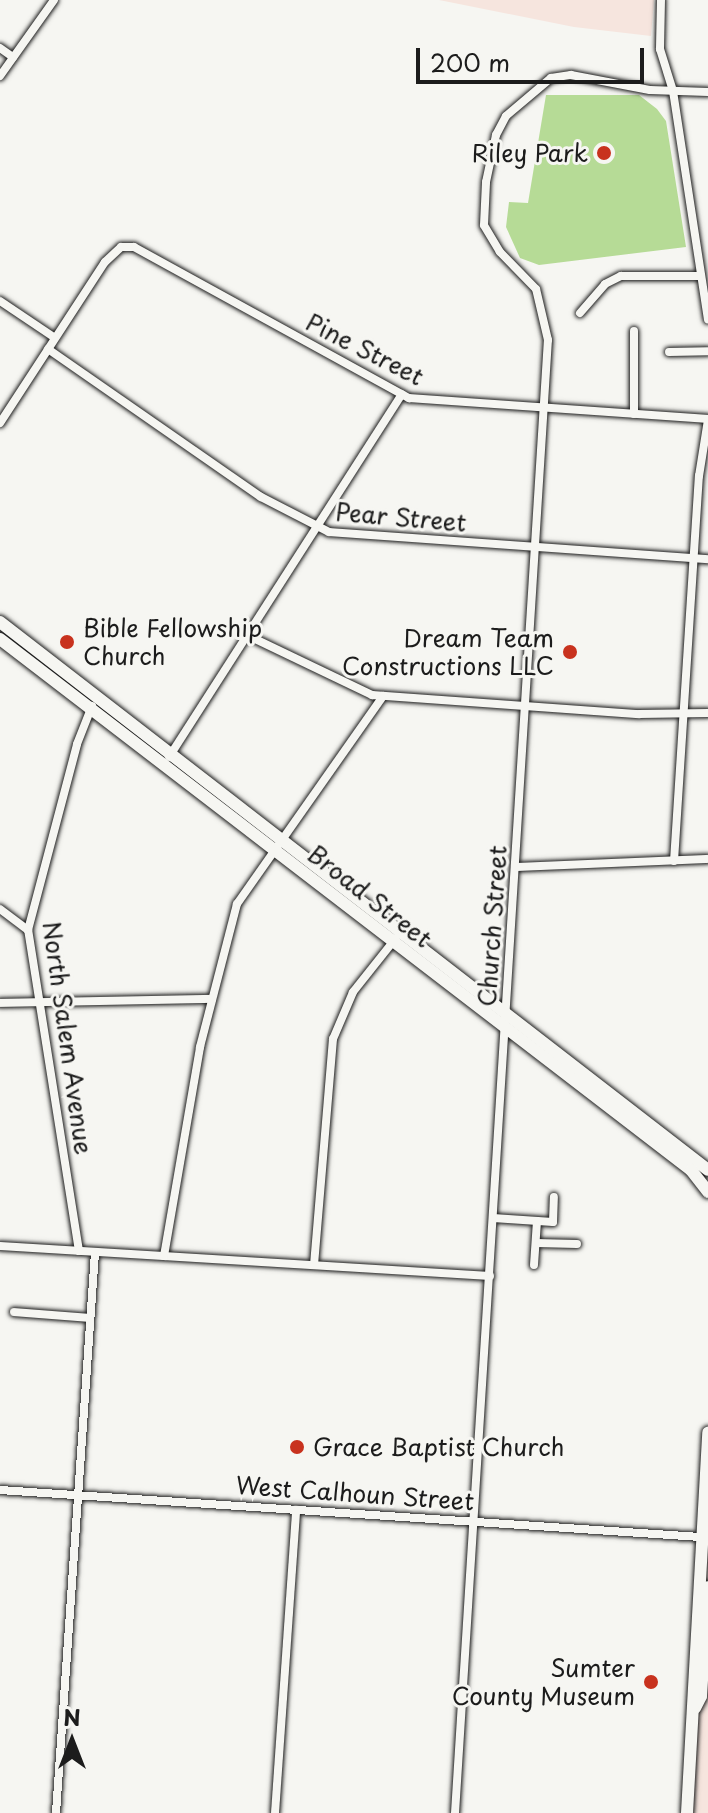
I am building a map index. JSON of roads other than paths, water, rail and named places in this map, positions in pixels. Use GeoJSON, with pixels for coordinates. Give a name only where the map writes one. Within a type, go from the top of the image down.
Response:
{"type":"FeatureCollection","features":[{"type":"Feature","properties":{"kind":"main road","name":"Broad Street"},"geometry":{"type":"LineString","coordinates":[[0,622],[94,702],[397,936],[505,1028],[706,1185]]}},
{"type":"Feature","properties":{"kind":"main road","name":"Broad Street"},"geometry":{"type":"LineString","coordinates":[[0,639],[94,702]]}},
{"type":"Feature","properties":{"kind":"main road","name":"Broad Street"},"geometry":{"type":"LineString","coordinates":[[397,936],[506,1012],[708,1170]]}},
{"type":"Feature","properties":{"kind":"main road"},"geometry":{"type":"LineString","coordinates":[[687,1813],[708,1433]]}},
{"type":"Feature","properties":{"kind":"main road"},"geometry":{"type":"LineString","coordinates":[[695,1708],[701,1696],[708,1587]]}},
{"type":"Feature","properties":{"kind":"street"},"geometry":{"type":"LineString","coordinates":[[0,76],[54,0]]}},
{"type":"Feature","properties":{"kind":"street"},"geometry":{"type":"LineString","coordinates":[[661,0],[660,49],[673,91],[708,319]]}},
{"type":"Feature","properties":{"kind":"street"},"geometry":{"type":"LineString","coordinates":[[0,48],[13,57]]}},
{"type":"Feature","properties":{"kind":"street","name":"Church Street"},"geometry":{"type":"LineString","coordinates":[[455,1813],[548,340],[544,309],[527,275],[489,238],[482,215],[496,135],[513,107],[542,83],[571,75],[673,91]]}},
{"type":"Feature","properties":{"kind":"street"},"geometry":{"type":"LineString","coordinates":[[673,91],[708,92]]}},
{"type":"Feature","properties":{"kind":"street","name":"Pine Street"},"geometry":{"type":"LineString","coordinates":[[55,338],[105,262],[121,247],[138,249],[402,394],[425,402],[708,420]]}},
{"type":"Feature","properties":{"kind":"street"},"geometry":{"type":"LineString","coordinates":[[580,313],[605,284],[621,276],[700,276]]}},
{"type":"Feature","properties":{"kind":"street"},"geometry":{"type":"LineString","coordinates":[[0,301],[55,338],[0,423]]}},
{"type":"Feature","properties":{"kind":"street"},"geometry":{"type":"LineString","coordinates":[[634,331],[634,414]]}},
{"type":"Feature","properties":{"kind":"street","name":"Pear Street"},"geometry":{"type":"LineString","coordinates":[[48,349],[261,497],[316,528],[366,537],[708,559]]}},
{"type":"Feature","properties":{"kind":"street"},"geometry":{"type":"LineString","coordinates":[[669,352],[708,351]]}},
{"type":"Feature","properties":{"kind":"street"},"geometry":{"type":"LineString","coordinates":[[167,759],[402,394]]}},
{"type":"Feature","properties":{"kind":"street"},"geometry":{"type":"LineString","coordinates":[[674,861],[702,441],[708,420]]}},
{"type":"Feature","properties":{"kind":"street"},"geometry":{"type":"LineString","coordinates":[[247,635],[346,687],[383,696],[525,707],[683,715],[708,713]]}},
{"type":"Feature","properties":{"kind":"street"},"geometry":{"type":"LineString","coordinates":[[164,1256],[212,999],[237,904],[383,696]]}},
{"type":"Feature","properties":{"kind":"street","name":"North Salem Avenue"},"geometry":{"type":"LineString","coordinates":[[79,1251],[28,930],[94,702]]}},
{"type":"Feature","properties":{"kind":"street"},"geometry":{"type":"LineString","coordinates":[[515,867],[708,859]]}},
{"type":"Feature","properties":{"kind":"street"},"geometry":{"type":"LineString","coordinates":[[0,909],[28,930]]}},
{"type":"Feature","properties":{"kind":"street"},"geometry":{"type":"LineString","coordinates":[[314,1265],[333,1039],[353,992],[397,936]]}},
{"type":"Feature","properties":{"kind":"street"},"geometry":{"type":"LineString","coordinates":[[0,1003],[212,999]]}},
{"type":"Feature","properties":{"kind":"street"},"geometry":{"type":"LineString","coordinates":[[493,1218],[553,1222],[554,1197]]}},
{"type":"Feature","properties":{"kind":"street"},"geometry":{"type":"LineString","coordinates":[[534,1265],[537,1221]]}},
{"type":"Feature","properties":{"kind":"street"},"geometry":{"type":"LineString","coordinates":[[536,1243],[577,1244]]}},
{"type":"Feature","properties":{"kind":"street"},"geometry":{"type":"LineString","coordinates":[[0,1246],[490,1276]]}},
{"type":"Feature","properties":{"kind":"street"},"geometry":{"type":"LineString","coordinates":[[56,1813],[95,1252]]}},
{"type":"Feature","properties":{"kind":"street"},"geometry":{"type":"LineString","coordinates":[[14,1312],[90,1318]]}},
{"type":"Feature","properties":{"kind":"street","name":"West Calhoun Street"},"geometry":{"type":"LineString","coordinates":[[0,1490],[704,1537]]}},
{"type":"Feature","properties":{"kind":"street"},"geometry":{"type":"LineString","coordinates":[[275,1813],[296,1510]]}},
{"type":"Feature","properties":{"kind":"place","name":"Riley Park"},"geometry":{"type":"Point","coordinates":[604,153]}},
{"type":"Feature","properties":{"kind":"place","name":"Bible Fellowship Church"},"geometry":{"type":"Point","coordinates":[67,642]}},
{"type":"Feature","properties":{"kind":"place","name":"Dream Team Constructions LLC"},"geometry":{"type":"Point","coordinates":[570,652]}},
{"type":"Feature","properties":{"kind":"place","name":"Grace Baptist Church"},"geometry":{"type":"Point","coordinates":[297,1447]}},
{"type":"Feature","properties":{"kind":"place","name":"Sumter County Museum"},"geometry":{"type":"Point","coordinates":[651,1682]}}]}
